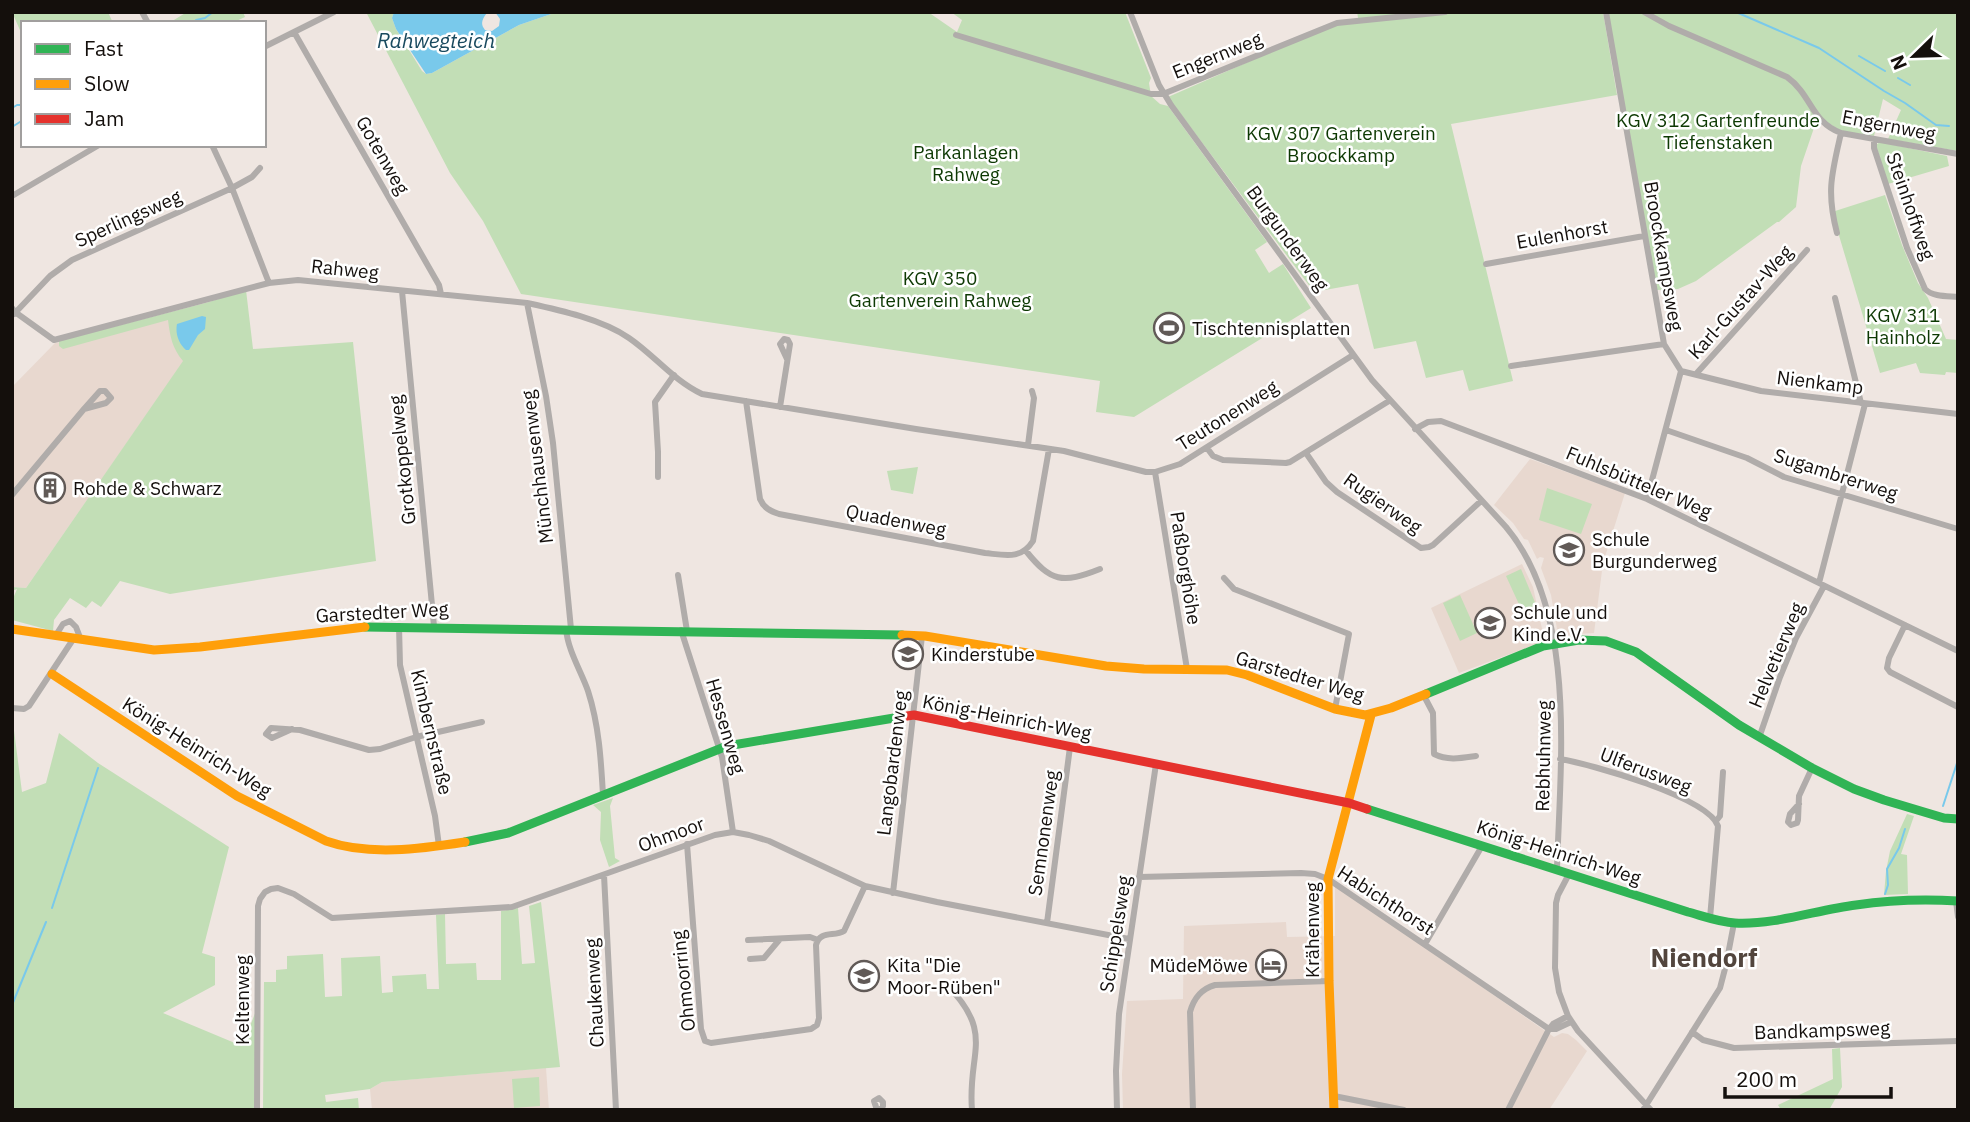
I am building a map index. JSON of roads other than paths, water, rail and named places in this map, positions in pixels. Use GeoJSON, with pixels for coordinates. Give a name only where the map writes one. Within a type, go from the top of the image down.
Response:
{"type":"FeatureCollection","features":[{"type":"Feature","properties":{"kind":"street"},"geometry":{"type":"LineString","coordinates":[[266,46],[334,12]]}},
{"type":"Feature","properties":{"kind":"street","name":"Burgunderweg"},"geometry":{"type":"LineString","coordinates":[[1130,12],[1163,94],[1353,355],[1389,401],[1516,540],[1533,567],[1544,597],[1553,644]]}},
{"type":"Feature","properties":{"kind":"street"},"geometry":{"type":"LineString","coordinates":[[1355,12],[1357,21]]}},
{"type":"Feature","properties":{"kind":"street","name":"Engernweg"},"geometry":{"type":"LineString","coordinates":[[1163,94],[1332,25],[1445,12]]}},
{"type":"Feature","properties":{"kind":"street","name":"Broockkampsweg"},"geometry":{"type":"LineString","coordinates":[[1606,12],[1664,344],[1681,371]]}},
{"type":"Feature","properties":{"kind":"street","name":"Engernweg"},"geometry":{"type":"LineString","coordinates":[[1644,12],[1689,35],[1787,77],[1801,90],[1826,126],[1841,133],[1958,154]]}},
{"type":"Feature","properties":{"kind":"street","name":"Gotenweg"},"geometry":{"type":"LineString","coordinates":[[294,32],[439,285],[441,294]]}},
{"type":"Feature","properties":{"kind":"street"},"geometry":{"type":"LineString","coordinates":[[956,35],[1151,94],[1163,94]]}},
{"type":"Feature","properties":{"kind":"street"},"geometry":{"type":"LineString","coordinates":[[1837,233],[1831,209],[1830,184],[1841,133]]}},
{"type":"Feature","properties":{"kind":"street","name":"Steinhoffweg"},"geometry":{"type":"LineString","coordinates":[[1874,139],[1874,148],[1907,248],[1925,289],[1929,293],[1958,297]]}},
{"type":"Feature","properties":{"kind":"street"},"geometry":{"type":"LineString","coordinates":[[12,196],[96,147]]}},
{"type":"Feature","properties":{"kind":"street"},"geometry":{"type":"LineString","coordinates":[[213,147],[269,283]]}},
{"type":"Feature","properties":{"kind":"street","name":"Sperlingsweg"},"geometry":{"type":"LineString","coordinates":[[13,312],[50,276],[72,260],[232,188],[249,179],[260,167]]}},
{"type":"Feature","properties":{"kind":"street","name":"Eulenhorst"},"geometry":{"type":"LineString","coordinates":[[1486,264],[1644,236]]}},
{"type":"Feature","properties":{"kind":"street","name":"Karl-Gustav-Weg"},"geometry":{"type":"LineString","coordinates":[[1696,374],[1807,250]]}},
{"type":"Feature","properties":{"kind":"street","name":"Rahweg"},"geometry":{"type":"LineString","coordinates":[[13,312],[54,340],[269,283],[308,280],[527,303],[556,309],[628,337],[674,374]]}},
{"type":"Feature","properties":{"kind":"street","name":"Grotkoppelweg"},"geometry":{"type":"LineString","coordinates":[[402,291],[434,626]]}},
{"type":"Feature","properties":{"kind":"street"},"geometry":{"type":"LineString","coordinates":[[1835,298],[1863,404]]}},
{"type":"Feature","properties":{"kind":"street","name":"Münchhausenweg"},"geometry":{"type":"LineString","coordinates":[[527,303],[546,396],[562,524],[567,640],[589,693],[600,749],[603,795]]}},
{"type":"Feature","properties":{"kind":"street"},"geometry":{"type":"LineString","coordinates":[[1511,366],[1664,344]]}},
{"type":"Feature","properties":{"kind":"street","name":"Teutonenweg"},"geometry":{"type":"LineString","coordinates":[[1155,472],[1180,464],[1353,355]]}},
{"type":"Feature","properties":{"kind":"street"},"geometry":{"type":"LineString","coordinates":[[780,407],[787,359]]}},
{"type":"Feature","properties":{"kind":"street"},"geometry":{"type":"LineString","coordinates":[[1647,499],[1681,371]]}},
{"type":"Feature","properties":{"kind":"street","name":"Nienkamp"},"geometry":{"type":"LineString","coordinates":[[1681,371],[1761,391],[1958,414]]}},
{"type":"Feature","properties":{"kind":"street"},"geometry":{"type":"LineString","coordinates":[[658,477],[655,402],[674,374],[702,394],[1028,445],[1093,457],[1134,470],[1155,472]]}},
{"type":"Feature","properties":{"kind":"street"},"geometry":{"type":"LineString","coordinates":[[12,495],[100,391],[105,391],[111,398]]}},
{"type":"Feature","properties":{"kind":"street"},"geometry":{"type":"LineString","coordinates":[[83,409],[106,403],[117,391]]}},
{"type":"Feature","properties":{"kind":"street"},"geometry":{"type":"LineString","coordinates":[[1028,445],[1034,398],[1032,391]]}},
{"type":"Feature","properties":{"kind":"street","name":"Quadenweg"},"geometry":{"type":"LineString","coordinates":[[746,401],[760,499],[765,508],[779,514],[985,553],[1009,555],[1026,551]]}},
{"type":"Feature","properties":{"kind":"street"},"geometry":{"type":"LineString","coordinates":[[1207,448],[1217,458],[1231,461],[1286,463],[1389,401]]}},
{"type":"Feature","properties":{"kind":"street","name":"Helvetierweg"},"geometry":{"type":"LineString","coordinates":[[1759,737],[1796,638],[1822,584],[1863,404]]}},
{"type":"Feature","properties":{"kind":"street","name":"Fuhlsbütteler Weg"},"geometry":{"type":"LineString","coordinates":[[1415,429],[1429,422],[1441,421],[1647,499],[1958,651]]}},
{"type":"Feature","properties":{"kind":"street","name":"Sugambrerweg"},"geometry":{"type":"LineString","coordinates":[[1666,430],[1746,458],[1784,477],[1958,529]]}},
{"type":"Feature","properties":{"kind":"street"},"geometry":{"type":"LineString","coordinates":[[1049,449],[1035,535],[1026,551],[1040,568],[1058,578],[1082,576],[1100,569]]}},
{"type":"Feature","properties":{"kind":"street","name":"Rugierweg"},"geometry":{"type":"LineString","coordinates":[[1306,453],[1326,482],[1337,492],[1421,548],[1433,545],[1481,501]]}},
{"type":"Feature","properties":{"kind":"street","name":"Paßborghöhe"},"geometry":{"type":"LineString","coordinates":[[1155,472],[1187,669]]}},
{"type":"Feature","properties":{"kind":"street"},"geometry":{"type":"LineString","coordinates":[[1871,512],[1872,502]]}},
{"type":"Feature","properties":{"kind":"street"},"geometry":{"type":"LineString","coordinates":[[678,575],[684,631]]}},
{"type":"Feature","properties":{"kind":"street"},"geometry":{"type":"LineString","coordinates":[[1224,578],[1234,589],[1349,634],[1335,709]]}},
{"type":"Feature","properties":{"kind":"street","name":"Garstedter Weg"},"geometry":{"type":"LineString","coordinates":[[56,635],[63,624],[70,621],[76,627],[77,639]]}},
{"type":"Feature","properties":{"kind":"street"},"geometry":{"type":"LineString","coordinates":[[1905,625],[1887,668],[1890,672],[1958,706]]}},
{"type":"Feature","properties":{"kind":"street","name":"Garstedter Weg"},"geometry":{"type":"LineString","coordinates":[[12,629],[154,650],[355,627],[399,626],[922,636],[1106,667],[1227,670],[1357,715],[1371,715],[1524,653],[1553,644],[1591,639],[1629,648],[1759,737],[1812,768],[1884,800],[1958,819]]}},
{"type":"Feature","properties":{"kind":"street","name":"Kimbernstraße"},"geometry":{"type":"LineString","coordinates":[[399,626],[400,665],[435,816],[439,846]]}},
{"type":"Feature","properties":{"kind":"street","name":"Hessenweg"},"geometry":{"type":"LineString","coordinates":[[684,631],[722,757],[733,832]]}},
{"type":"Feature","properties":{"kind":"street","name":"Langobardenweg"},"geometry":{"type":"LineString","coordinates":[[893,893],[922,636]]}},
{"type":"Feature","properties":{"kind":"street"},"geometry":{"type":"LineString","coordinates":[[12,708],[27,708],[77,639]]}},
{"type":"Feature","properties":{"kind":"street","name":"Rebhuhnweg"},"geometry":{"type":"LineString","coordinates":[[1553,644],[1560,692],[1557,869]]}},
{"type":"Feature","properties":{"kind":"street","name":"König-Heinrich-Weg"},"geometry":{"type":"LineString","coordinates":[[52,674],[237,796],[326,841],[367,850],[463,844],[504,835],[719,749],[914,715],[1349,803],[1710,918],[1734,923],[1776,920],[1858,904],[1924,899],[1957,901]]}},
{"type":"Feature","properties":{"kind":"street"},"geometry":{"type":"LineString","coordinates":[[1423,694],[1433,713],[1434,754],[1456,759],[1476,756]]}},
{"type":"Feature","properties":{"kind":"street","name":"Krähenweg"},"geometry":{"type":"LineString","coordinates":[[1335,1110],[1328,879],[1371,715]]}},
{"type":"Feature","properties":{"kind":"street"},"geometry":{"type":"LineString","coordinates":[[292,729],[369,750],[482,722]]}},
{"type":"Feature","properties":{"kind":"street","name":"Semnonenweg"},"geometry":{"type":"LineString","coordinates":[[1047,923],[1070,747]]}},
{"type":"Feature","properties":{"kind":"street","name":"Ulferusweg"},"geometry":{"type":"LineString","coordinates":[[1560,759],[1633,778],[1713,816],[1718,826],[1710,918]]}},
{"type":"Feature","properties":{"kind":"street","name":"Schippelsweg"},"geometry":{"type":"LineString","coordinates":[[1117,1110],[1118,1025],[1156,764]]}},
{"type":"Feature","properties":{"kind":"street"},"geometry":{"type":"LineString","coordinates":[[1799,804],[1799,796],[1812,768]]}},
{"type":"Feature","properties":{"kind":"street","name":"Ulferusweg"},"geometry":{"type":"LineString","coordinates":[[1716,821],[1720,816],[1723,772]]}},
{"type":"Feature","properties":{"kind":"street","name":"Ohmoor"},"geometry":{"type":"LineString","coordinates":[[265,892],[281,888],[332,918],[512,906],[687,844],[733,832],[769,841],[865,886],[1129,939]]}},
{"type":"Feature","properties":{"kind":"street","name":"Ohmoorring"},"geometry":{"type":"LineString","coordinates":[[687,844],[701,1030],[705,1041],[730,1041],[815,1027],[819,1018],[818,940]]}},
{"type":"Feature","properties":{"kind":"street"},"geometry":{"type":"LineString","coordinates":[[1425,944],[1482,846]]}},
{"type":"Feature","properties":{"kind":"street","name":"Habichthorst"},"geometry":{"type":"LineString","coordinates":[[1139,877],[1315,874],[1328,879],[1549,1029]]}},
{"type":"Feature","properties":{"kind":"street"},"geometry":{"type":"LineString","coordinates":[[1569,874],[1556,903],[1557,984],[1569,1019],[1647,1108],[1720,988],[1734,923]]}},
{"type":"Feature","properties":{"kind":"street","name":"Chaukenweg"},"geometry":{"type":"LineString","coordinates":[[604,875],[616,1110]]}},
{"type":"Feature","properties":{"kind":"street"},"geometry":{"type":"LineString","coordinates":[[748,940],[810,937],[818,940],[823,935],[838,934],[844,931],[865,886]]}},
{"type":"Feature","properties":{"kind":"street","name":"Keltenweg"},"geometry":{"type":"LineString","coordinates":[[257,1110],[258,906],[265,892]]}},
{"type":"Feature","properties":{"kind":"street"},"geometry":{"type":"LineString","coordinates":[[1957,901],[1958,917]]}},
{"type":"Feature","properties":{"kind":"street"},"geometry":{"type":"LineString","coordinates":[[750,959],[764,958],[780,939]]}},
{"type":"Feature","properties":{"kind":"street"},"geometry":{"type":"LineString","coordinates":[[766,940],[770,950]]}},
{"type":"Feature","properties":{"kind":"street"},"geometry":{"type":"LineString","coordinates":[[1193,1110],[1191,1012],[1192,1003],[1197,996],[1206,988],[1215,985],[1329,981]]}},
{"type":"Feature","properties":{"kind":"street"},"geometry":{"type":"LineString","coordinates":[[946,984],[964,1004],[976,1031],[972,1110]]}},
{"type":"Feature","properties":{"kind":"street"},"geometry":{"type":"LineString","coordinates":[[1508,1110],[1549,1029],[1556,1030],[1569,1019]]}},
{"type":"Feature","properties":{"kind":"street","name":"Bandkampsweg"},"geometry":{"type":"LineString","coordinates":[[1692,1032],[1703,1040],[1734,1048],[1958,1041]]}},
{"type":"Feature","properties":{"kind":"street"},"geometry":{"type":"LineString","coordinates":[[1334,1096],[1404,1110]]}},
{"type":"Feature","properties":{"kind":"water","name":"Rahwegteich"},"geometry":{"type":"Polygon","coordinates":[[[394,12],[493,12],[487,13],[482,24],[485,30],[492,31],[499,26],[500,19],[495,12],[557,12],[519,25],[426,74],[396,29],[392,18],[394,12]]]}},
{"type":"Feature","properties":{"kind":"water"},"geometry":{"type":"Polygon","coordinates":[[[206,317],[205,329],[189,350],[186,350],[178,338],[177,324],[206,317]]]}},
{"type":"Feature","properties":{"kind":"waterway"},"geometry":{"type":"LineString","coordinates":[[195,21],[213,12]]}},
{"type":"Feature","properties":{"kind":"waterway"},"geometry":{"type":"LineString","coordinates":[[1736,12],[1819,48],[1936,125],[1949,126]]}},
{"type":"Feature","properties":{"kind":"waterway"},"geometry":{"type":"LineString","coordinates":[[1859,56],[1885,71]]}},
{"type":"Feature","properties":{"kind":"waterway"},"geometry":{"type":"LineString","coordinates":[[1898,78],[1910,85]]}},
{"type":"Feature","properties":{"kind":"waterway"},"geometry":{"type":"LineString","coordinates":[[12,108],[21,105]]}},
{"type":"Feature","properties":{"kind":"waterway"},"geometry":{"type":"LineString","coordinates":[[12,127],[21,121]]}},
{"type":"Feature","properties":{"kind":"waterway"},"geometry":{"type":"LineString","coordinates":[[1943,806],[1958,760]]}},
{"type":"Feature","properties":{"kind":"waterway"},"geometry":{"type":"LineString","coordinates":[[52,908],[98,768]]}},
{"type":"Feature","properties":{"kind":"waterway"},"geometry":{"type":"LineString","coordinates":[[1885,894],[1888,885],[1887,869],[1899,848],[1905,829]]}},
{"type":"Feature","properties":{"kind":"waterway"},"geometry":{"type":"LineString","coordinates":[[12,1005],[46,922]]}},
{"type":"Feature","properties":{"kind":"place","name":"Tischtennisplatten"},"geometry":{"type":"Point","coordinates":[1169,328]}},
{"type":"Feature","properties":{"kind":"place","name":"Rohde & Schwarz"},"geometry":{"type":"Point","coordinates":[50,488]}},
{"type":"Feature","properties":{"kind":"place","name":"Schule Burgunderweg"},"geometry":{"type":"Point","coordinates":[1569,550]}},
{"type":"Feature","properties":{"kind":"place","name":"Schule und Kind e.V."},"geometry":{"type":"Point","coordinates":[1490,623]}},
{"type":"Feature","properties":{"kind":"place","name":"Kinderstube"},"geometry":{"type":"Point","coordinates":[908,654]}},
{"type":"Feature","properties":{"kind":"place","name":"MüdeMöwe"},"geometry":{"type":"Point","coordinates":[1271,965]}},
{"type":"Feature","properties":{"kind":"place","name":"Kita \"Die Moor-Rüben\""},"geometry":{"type":"Point","coordinates":[864,976]}},
{"type":"Feature","properties":{"kind":"district","name":"Niendorf"},"geometry":{"type":"Point","coordinates":[1704,957]}},
{"type":"Feature","properties":{"kind":"park label","name":"KGV 312 Gartenfreunde Tiefenstaken"},"geometry":{"type":"Point","coordinates":[1718,131]}},
{"type":"Feature","properties":{"kind":"park label","name":"KGV 307 Gartenverein Broockkamp"},"geometry":{"type":"Point","coordinates":[1341,144]}},
{"type":"Feature","properties":{"kind":"park label","name":"Parkanlagen Rahweg"},"geometry":{"type":"Point","coordinates":[966,163]}},
{"type":"Feature","properties":{"kind":"park label","name":"KGV 350 Gartenverein Rahweg"},"geometry":{"type":"Point","coordinates":[940,289]}},
{"type":"Feature","properties":{"kind":"park label","name":"KGV 311 Hainholz"},"geometry":{"type":"Point","coordinates":[1903,326]}}]}
